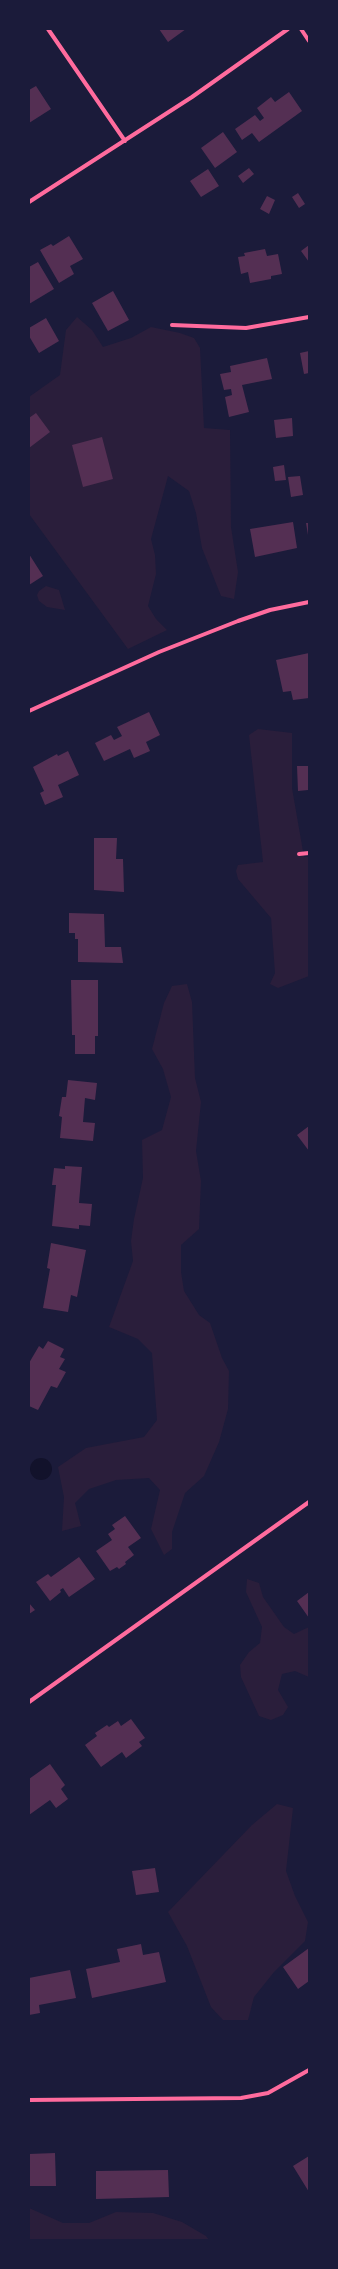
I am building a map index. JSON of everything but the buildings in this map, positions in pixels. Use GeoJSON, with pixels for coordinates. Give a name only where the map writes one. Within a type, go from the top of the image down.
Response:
{"type":"FeatureCollection","features":[{"type":"Feature","properties":{"kind":"street"},"geometry":{"type":"LineString","coordinates":[[48,29],[125,140]]}},
{"type":"Feature","properties":{"kind":"street"},"geometry":{"type":"LineString","coordinates":[[29,202],[192,97],[288,29]]}},
{"type":"Feature","properties":{"kind":"street"},"geometry":{"type":"LineString","coordinates":[[301,29],[309,41]]}},
{"type":"Feature","properties":{"kind":"street"},"geometry":{"type":"LineString","coordinates":[[172,325],[246,328],[309,317]]}},
{"type":"Feature","properties":{"kind":"street"},"geometry":{"type":"LineString","coordinates":[[29,711],[78,687],[174,646],[270,610],[309,602]]}},
{"type":"Feature","properties":{"kind":"street"},"geometry":{"type":"LineString","coordinates":[[299,854],[309,853]]}},
{"type":"Feature","properties":{"kind":"street"},"geometry":{"type":"LineString","coordinates":[[29,1702],[309,1502]]}},
{"type":"Feature","properties":{"kind":"street"},"geometry":{"type":"LineString","coordinates":[[29,2100],[241,2098],[268,2093],[309,2070]]}},
{"type":"Feature","properties":{"kind":"shaded area"},"geometry":{"type":"Polygon","coordinates":[[[77,317],[92,330],[103,347],[131,338],[151,327],[180,333],[194,338],[200,348],[204,428],[230,430],[231,527],[238,572],[234,599],[221,596],[202,548],[196,513],[189,491],[168,476],[151,539],[155,555],[156,574],[148,606],[156,619],[167,630],[128,649],[29,514],[29,397],[60,375],[66,330],[77,317]]]}},
{"type":"Feature","properties":{"kind":"shaded area"},"geometry":{"type":"Polygon","coordinates":[[[46,586],[59,590],[65,610],[47,607],[39,601],[37,595],[39,591],[46,586]]]}},
{"type":"Feature","properties":{"kind":"shaded area"},"geometry":{"type":"Polygon","coordinates":[[[258,729],[292,733],[292,788],[304,857],[309,857],[309,976],[278,988],[270,984],[275,973],[271,918],[238,879],[236,871],[238,865],[263,862],[249,735],[258,729]]]}},
{"type":"Feature","properties":{"kind":"shaded area"},"geometry":{"type":"Polygon","coordinates":[[[187,984],[192,1002],[195,1078],[201,1102],[196,1151],[201,1181],[199,1229],[181,1245],[181,1272],[184,1291],[199,1315],[210,1323],[222,1358],[229,1371],[228,1409],[219,1442],[204,1476],[185,1493],[172,1532],[172,1549],[164,1555],[151,1529],[160,1490],[149,1478],[116,1480],[89,1489],[75,1503],[81,1526],[62,1531],[64,1497],[58,1467],[86,1448],[144,1437],[157,1420],[152,1353],[138,1339],[109,1327],[133,1261],[131,1241],[143,1178],[142,1140],[162,1130],[171,1097],[163,1069],[152,1049],[164,1003],[172,986],[187,984]]]}},
{"type":"Feature","properties":{"kind":"shaded area"},"geometry":{"type":"Polygon","coordinates":[[[37,1458],[45,1458],[52,1465],[52,1473],[45,1480],[37,1480],[30,1473],[30,1465],[37,1458]]]}},
{"type":"Feature","properties":{"kind":"shaded area"},"geometry":{"type":"Polygon","coordinates":[[[247,1579],[259,1583],[263,1597],[284,1627],[294,1634],[309,1627],[309,1677],[295,1671],[282,1674],[278,1690],[288,1707],[283,1715],[271,1720],[259,1716],[241,1677],[240,1665],[249,1652],[260,1643],[262,1627],[246,1592],[247,1579]]]}},
{"type":"Feature","properties":{"kind":"shaded area"},"geometry":{"type":"Polygon","coordinates":[[[277,1804],[293,1808],[286,1871],[295,1896],[308,1922],[305,1941],[274,1972],[254,1997],[248,2020],[223,2020],[211,2007],[187,1946],[168,1912],[252,1825],[277,1804]]]}},
{"type":"Feature","properties":{"kind":"shaded area"},"geometry":{"type":"Polygon","coordinates":[[[29,2208],[63,2223],[89,2223],[116,2212],[153,2213],[182,2222],[206,2236],[209,2240],[29,2240],[29,2208]]]}}]}
